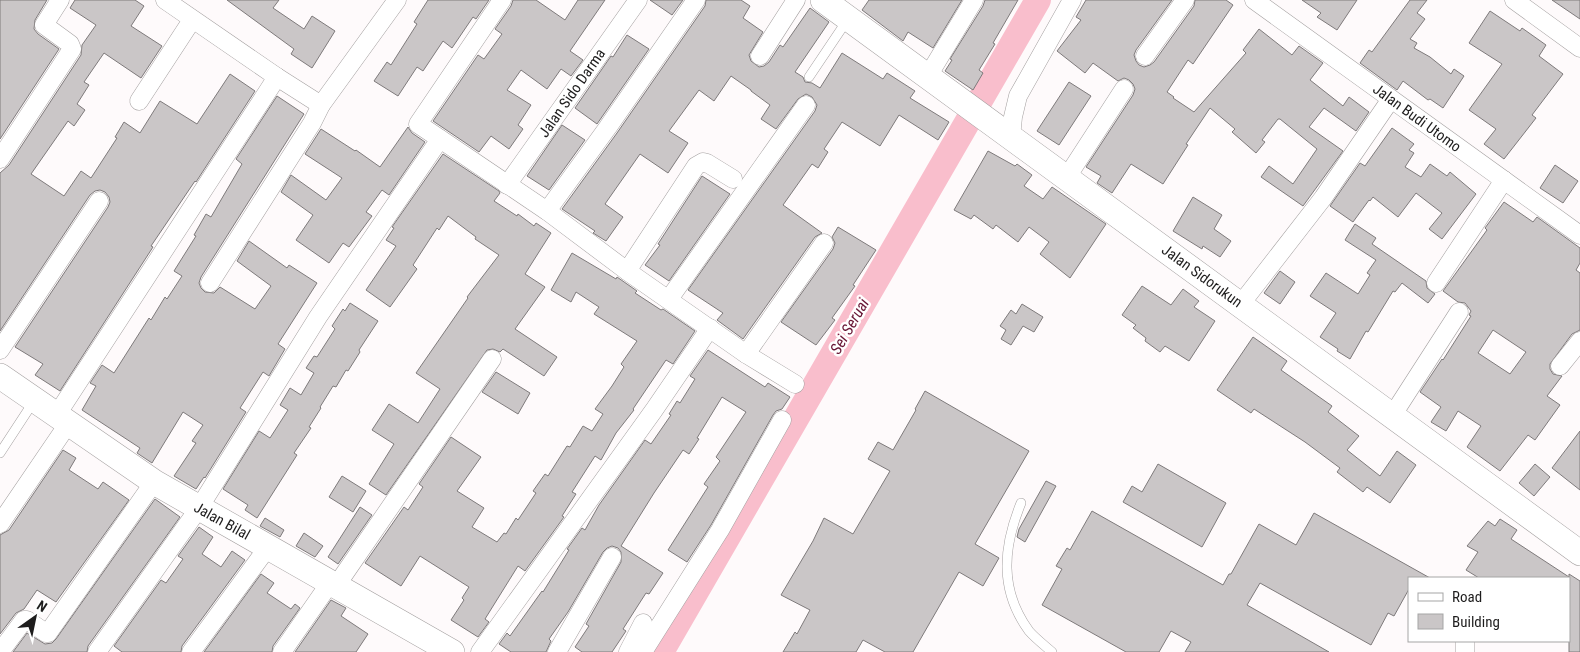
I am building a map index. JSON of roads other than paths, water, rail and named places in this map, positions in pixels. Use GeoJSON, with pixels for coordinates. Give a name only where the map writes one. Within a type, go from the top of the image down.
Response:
{"type":"FeatureCollection","features":[{"type":"Feature","properties":{"kind":"street"},"geometry":{"type":"LineString","coordinates":[[0,159],[72,49],[70,44],[44,25],[60,0]]}},
{"type":"Feature","properties":{"kind":"street"},"geometry":{"type":"LineString","coordinates":[[165,0],[192,20],[321,105]]}},
{"type":"Feature","properties":{"kind":"street"},"geometry":{"type":"LineString","coordinates":[[210,283],[312,123],[321,105],[397,0]]}},
{"type":"Feature","properties":{"kind":"street"},"geometry":{"type":"LineString","coordinates":[[502,0],[418,124],[547,211],[627,271],[746,354],[795,384]]}},
{"type":"Feature","properties":{"kind":"street","name":"Jalan Sido Darma"},"geometry":{"type":"LineString","coordinates":[[507,185],[638,0]]}},
{"type":"Feature","properties":{"kind":"street"},"geometry":{"type":"LineString","coordinates":[[547,211],[696,0]]}},
{"type":"Feature","properties":{"kind":"street"},"geometry":{"type":"LineString","coordinates":[[760,56],[796,0]]}},
{"type":"Feature","properties":{"kind":"street","name":"Jalan Sidorukun"},"geometry":{"type":"LineString","coordinates":[[823,0],[1580,553]]}},
{"type":"Feature","properties":{"kind":"street"},"geometry":{"type":"LineString","coordinates":[[928,76],[974,0]]}},
{"type":"Feature","properties":{"kind":"street"},"geometry":{"type":"LineString","coordinates":[[1007,134],[1018,96],[1072,0]]}},
{"type":"Feature","properties":{"kind":"street"},"geometry":{"type":"LineString","coordinates":[[1145,56],[1185,0]]}},
{"type":"Feature","properties":{"kind":"street","name":"Jalan Budi Utomo"},"geometry":{"type":"LineString","coordinates":[[1254,0],[1580,235]]}},
{"type":"Feature","properties":{"kind":"street"},"geometry":{"type":"LineString","coordinates":[[1514,0],[1580,48]]}},
{"type":"Feature","properties":{"kind":"street"},"geometry":{"type":"LineString","coordinates":[[138,101],[192,20]]}},
{"type":"Feature","properties":{"kind":"street"},"geometry":{"type":"LineString","coordinates":[[0,524],[62,420],[277,77]]}},
{"type":"Feature","properties":{"kind":"street"},"geometry":{"type":"LineString","coordinates":[[1067,177],[1124,89]]}},
{"type":"Feature","properties":{"kind":"street"},"geometry":{"type":"LineString","coordinates":[[1240,305],[1323,198],[1391,99]]}},
{"type":"Feature","properties":{"kind":"street"},"geometry":{"type":"LineString","coordinates":[[668,299],[806,105]]}},
{"type":"Feature","properties":{"kind":"street"},"geometry":{"type":"LineString","coordinates":[[96,652],[199,508],[318,317],[440,139]]}},
{"type":"Feature","properties":{"kind":"street"},"geometry":{"type":"LineString","coordinates":[[627,271],[696,166],[703,162],[707,163],[733,178]]}},
{"type":"Feature","properties":{"kind":"street"},"geometry":{"type":"LineString","coordinates":[[1436,283],[1504,180]]}},
{"type":"Feature","properties":{"kind":"street"},"geometry":{"type":"LineString","coordinates":[[0,350],[99,201]]}},
{"type":"Feature","properties":{"kind":"street"},"geometry":{"type":"LineString","coordinates":[[746,354],[824,242]]}},
{"type":"Feature","properties":{"kind":"street"},"geometry":{"type":"LineString","coordinates":[[1392,416],[1459,312]]}},
{"type":"Feature","properties":{"kind":"street"},"geometry":{"type":"LineString","coordinates":[[480,652],[654,410],[710,328]]}},
{"type":"Feature","properties":{"kind":"street"},"geometry":{"type":"LineString","coordinates":[[1560,366],[1580,341]]}},
{"type":"Feature","properties":{"kind":"street"},"geometry":{"type":"LineString","coordinates":[[282,652],[333,585],[492,358]]}},
{"type":"Feature","properties":{"kind":"street","name":"Jalan Bilal"},"geometry":{"type":"LineString","coordinates":[[1,378],[154,482],[451,652]]}},
{"type":"Feature","properties":{"kind":"street"},"geometry":{"type":"LineString","coordinates":[[643,652],[720,530],[782,420]]}},
{"type":"Feature","properties":{"kind":"street"},"geometry":{"type":"LineString","coordinates":[[0,652],[22,620],[27,620],[48,633],[154,482]]}},
{"type":"Feature","properties":{"kind":"street"},"geometry":{"type":"LineString","coordinates":[[191,652],[268,547]]}},
{"type":"Feature","properties":{"kind":"street"},"geometry":{"type":"LineString","coordinates":[[557,652],[612,557]]}},
{"type":"Feature","properties":{"kind":"street"},"geometry":{"type":"LineString","coordinates":[[628,652],[643,623]]}},
{"type":"Feature","properties":{"kind":"lane"},"geometry":{"type":"LineString","coordinates":[[809,77],[848,19]]}},
{"type":"Feature","properties":{"kind":"lane"},"geometry":{"type":"LineString","coordinates":[[0,453],[34,400]]}},
{"type":"Feature","properties":{"kind":"lane"},"geometry":{"type":"LineString","coordinates":[[1021,503],[1012,526],[1008,547],[1006,570],[1010,592],[1017,612],[1030,632],[1052,652]]}},
{"type":"Feature","properties":{"kind":"waterway","name":"Sei Seruai"},"geometry":{"type":"LineString","coordinates":[[661,652],[1038,0]]}}]}
